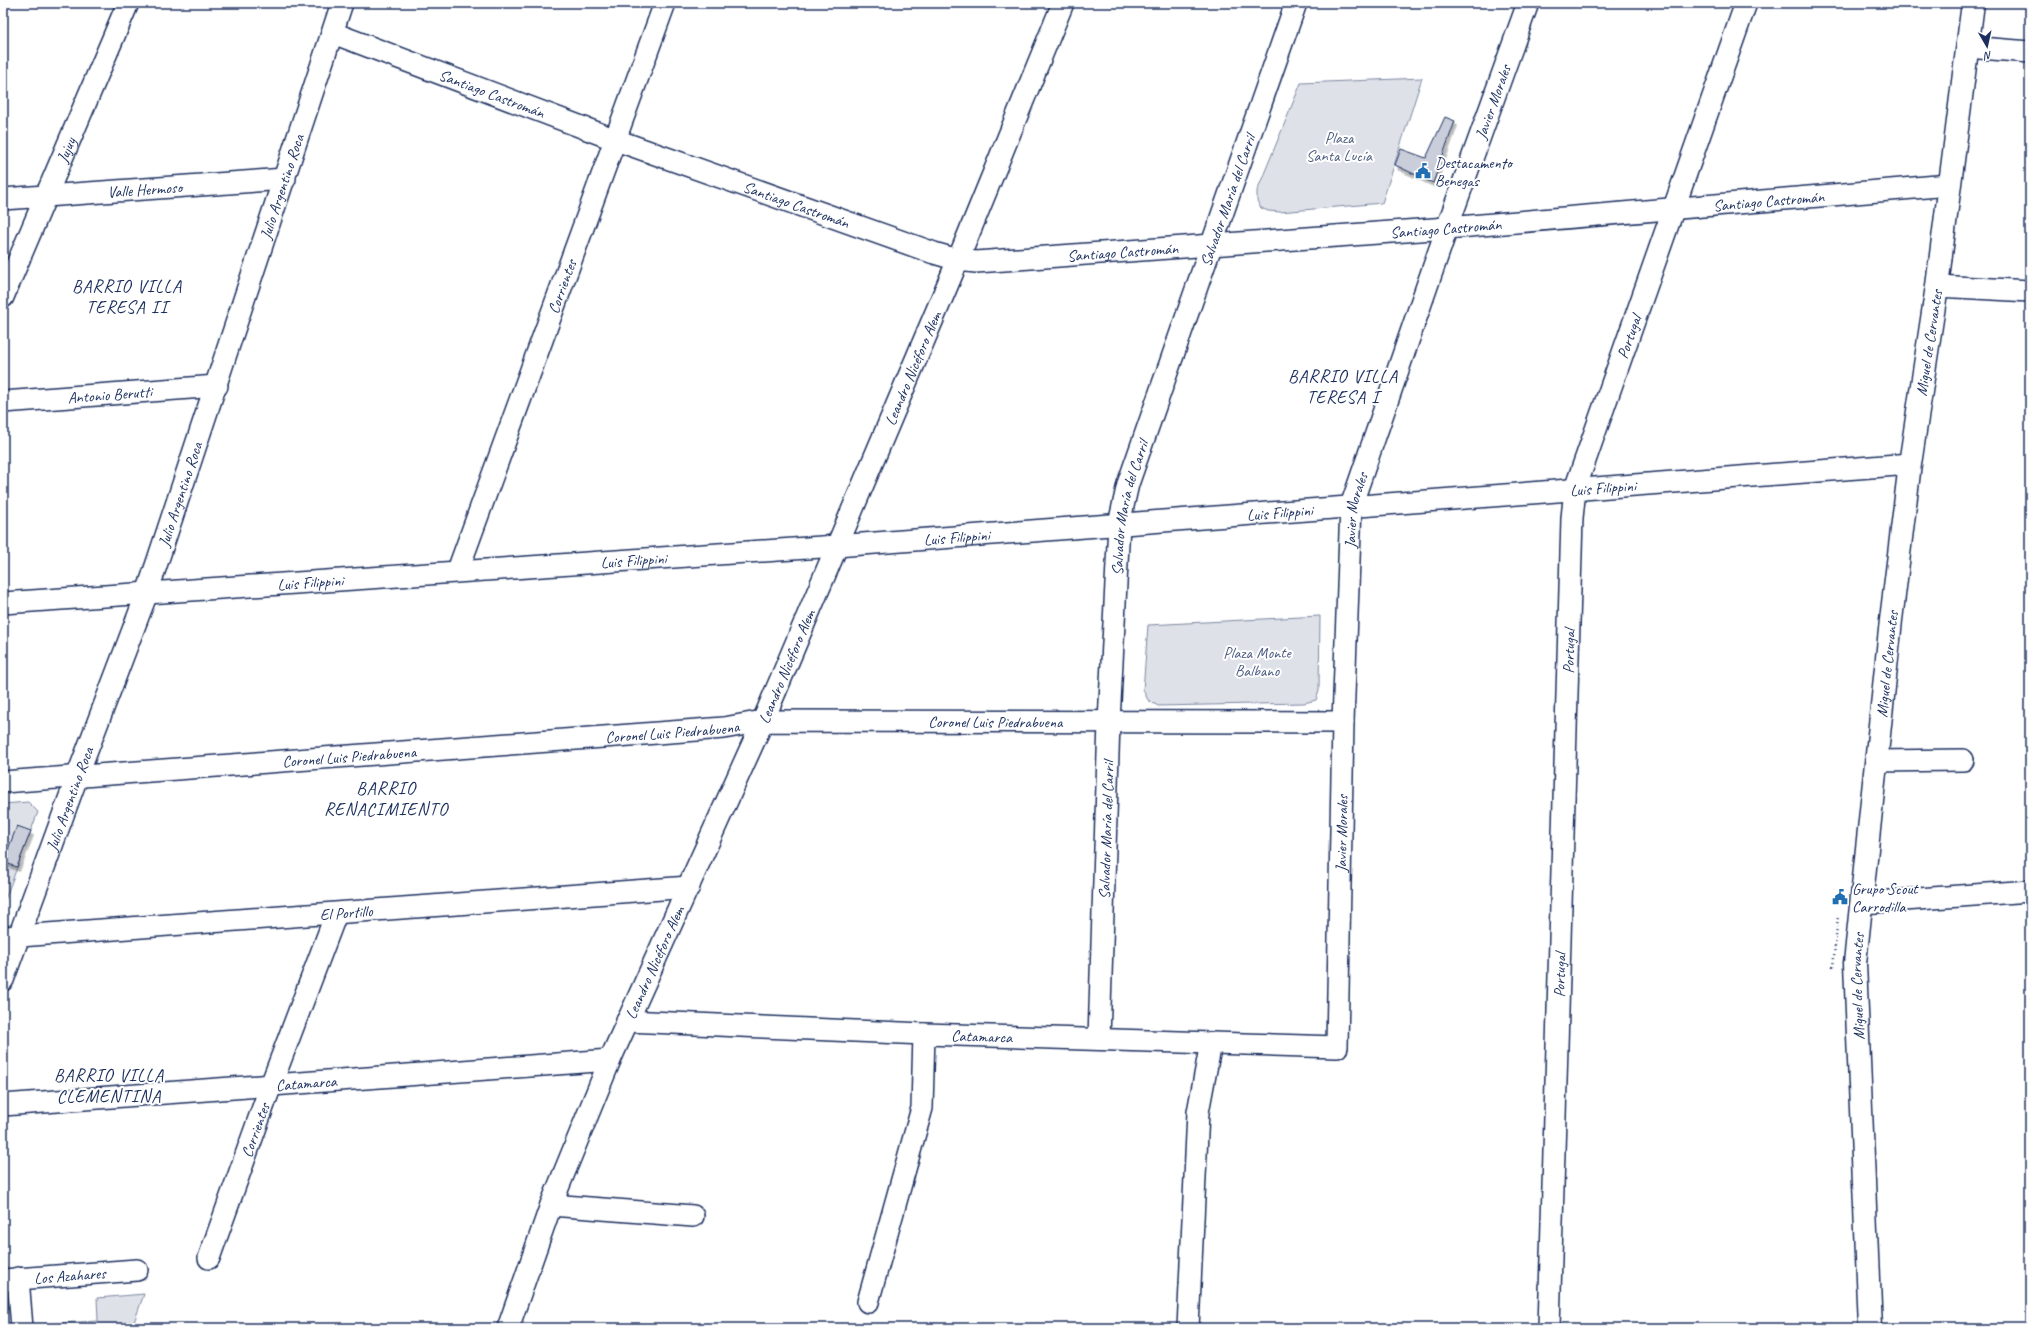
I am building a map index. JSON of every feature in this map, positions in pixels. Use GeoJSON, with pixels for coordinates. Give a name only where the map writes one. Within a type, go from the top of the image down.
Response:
{"type":"FeatureCollection","features":[{"type":"Feature","properties":{"kind":"main road","name":"Miguel de Cervantes"},"geometry":{"type":"LineString","coordinates":[[1870,1328],[1855,963],[1876,761],[1910,464],[1937,286],[1973,3]]}},
{"type":"Feature","properties":{"kind":"street","name":"Jujuy"},"geometry":{"type":"LineString","coordinates":[[3,297],[128,3]]}},
{"type":"Feature","properties":{"kind":"street","name":"Julio Argentino Roca"},"geometry":{"type":"LineString","coordinates":[[3,980],[11,937],[77,777],[147,593],[286,179],[342,3]]}},
{"type":"Feature","properties":{"kind":"street","name":"Corrientes"},"geometry":{"type":"LineString","coordinates":[[458,570],[665,3]]}},
{"type":"Feature","properties":{"kind":"street","name":"Leandro Nicéforo Alem"},"geometry":{"type":"LineString","coordinates":[[508,1328],[551,1205],[610,1060],[763,721],[958,260],[1063,3]]}},
{"type":"Feature","properties":{"kind":"street","name":"Salvador María del Carril"},"geometry":{"type":"LineString","coordinates":[[1099,1039],[1109,722],[1119,524],[1128,484],[1296,3]]}},
{"type":"Feature","properties":{"kind":"street","name":"Javier Morales"},"geometry":{"type":"LineString","coordinates":[[1337,1047],[1343,722],[1351,506],[1447,228],[1528,3]]}},
{"type":"Feature","properties":{"kind":"street","name":"Portugal"},"geometry":{"type":"LineString","coordinates":[[1549,1328],[1572,518],[1575,489],[1746,3]]}},
{"type":"Feature","properties":{"kind":"street","name":"Santiago Castromán"},"geometry":{"type":"LineString","coordinates":[[333,33],[616,140],[934,253],[958,260],[994,262],[1213,244],[1447,228],[1673,210],[1949,185]]}},
{"type":"Feature","properties":{"kind":"street"},"geometry":{"type":"LineString","coordinates":[[1967,46],[2030,52]]}},
{"type":"Feature","properties":{"kind":"street","name":"Valle Hermoso"},"geometry":{"type":"LineString","coordinates":[[3,199],[286,179]]}},
{"type":"Feature","properties":{"kind":"street"},"geometry":{"type":"LineString","coordinates":[[1937,286],[2030,292]]}},
{"type":"Feature","properties":{"kind":"street","name":"Antonio Berutti"},"geometry":{"type":"LineString","coordinates":[[3,402],[216,386]]}},
{"type":"Feature","properties":{"kind":"street","name":"Luis Filippini"},"geometry":{"type":"LineString","coordinates":[[3,603],[458,570],[836,546],[1910,464]]}},
{"type":"Feature","properties":{"kind":"street","name":"Coronel Luis Piedrabuena"},"geometry":{"type":"LineString","coordinates":[[3,782],[724,728],[763,721],[1343,722]]}},
{"type":"Feature","properties":{"kind":"street"},"geometry":{"type":"LineString","coordinates":[[1876,761],[1963,760]]}},
{"type":"Feature","properties":{"kind":"street","name":"El Portillo"},"geometry":{"type":"LineString","coordinates":[[11,937],[689,887]]}},
{"type":"Feature","properties":{"kind":"street"},"geometry":{"type":"LineString","coordinates":[[1862,903],[2030,891]]}},
{"type":"Feature","properties":{"kind":"street","name":"Corrientes"},"geometry":{"type":"LineString","coordinates":[[209,1258],[271,1085],[336,914]]}},
{"type":"Feature","properties":{"kind":"street","name":"Catamarca"},"geometry":{"type":"LineString","coordinates":[[627,1021],[924,1034],[1337,1047]]}},
{"type":"Feature","properties":{"kind":"street"},"geometry":{"type":"LineString","coordinates":[[868,1302],[922,1108],[924,1034]]}},
{"type":"Feature","properties":{"kind":"street"},"geometry":{"type":"LineString","coordinates":[[1188,1328],[1198,1112],[1211,1043]]}},
{"type":"Feature","properties":{"kind":"street","name":"Catamarca"},"geometry":{"type":"LineString","coordinates":[[3,1105],[610,1060]]}},
{"type":"Feature","properties":{"kind":"street"},"geometry":{"type":"LineString","coordinates":[[551,1205],[693,1216]]}},
{"type":"Feature","properties":{"kind":"street","name":"Los Azahares"},"geometry":{"type":"LineString","coordinates":[[10,1279],[137,1270]]}},
{"type":"Feature","properties":{"kind":"street"},"geometry":{"type":"LineString","coordinates":[[10,1279],[22,1328]]}},
{"type":"Feature","properties":{"kind":"green space","name":"Plaza Santa Lucía"},"geometry":{"type":"Polygon","coordinates":[[[1422,78],[1382,203],[1280,212],[1268,211],[1261,208],[1257,201],[1257,191],[1301,83],[1422,78]]]}},
{"type":"Feature","properties":{"kind":"green space","name":"Plaza Monte Balbano"},"geometry":{"type":"Polygon","coordinates":[[[1320,616],[1319,691],[1316,700],[1304,703],[1158,706],[1148,700],[1143,690],[1148,625],[1320,616]]]}},
{"type":"Feature","properties":{"kind":"green space"},"geometry":{"type":"Polygon","coordinates":[[[28,802],[38,812],[3,905],[3,804],[28,802]]]}},
{"type":"Feature","properties":{"kind":"green space"},"geometry":{"type":"Polygon","coordinates":[[[144,1294],[132,1328],[37,1328],[37,1324],[98,1321],[97,1298],[144,1294]]]}},
{"type":"Feature","properties":{"kind":"building","name":"Destacamento Benegas"},"geometry":{"type":"Polygon","coordinates":[[[1445,117],[1455,121],[1433,183],[1395,165],[1401,149],[1426,158],[1445,117]]]}},
{"type":"Feature","properties":{"kind":"building"},"geometry":{"type":"Polygon","coordinates":[[[17,826],[31,831],[17,867],[3,862],[17,826]]]}},
{"type":"Feature","properties":{"kind":"place","name":"Destacamento Benegas"},"geometry":{"type":"Point","coordinates":[1423,171]}},
{"type":"Feature","properties":{"kind":"place","name":"Grupo Scout Carrodilla"},"geometry":{"type":"Point","coordinates":[1840,897]}},
{"type":"Feature","properties":{"kind":"district","name":"BARRIO VILLA TERESA II"},"geometry":{"type":"Point","coordinates":[127,296]}},
{"type":"Feature","properties":{"kind":"district","name":"BARRIO VILLA TERESA I"},"geometry":{"type":"Point","coordinates":[1343,386]}},
{"type":"Feature","properties":{"kind":"district","name":"BARRIO RENACIMIENTO"},"geometry":{"type":"Point","coordinates":[386,798]}},
{"type":"Feature","properties":{"kind":"district","name":"BARRIO VILLA CLEMENTINA"},"geometry":{"type":"Point","coordinates":[109,1085]}}]}
